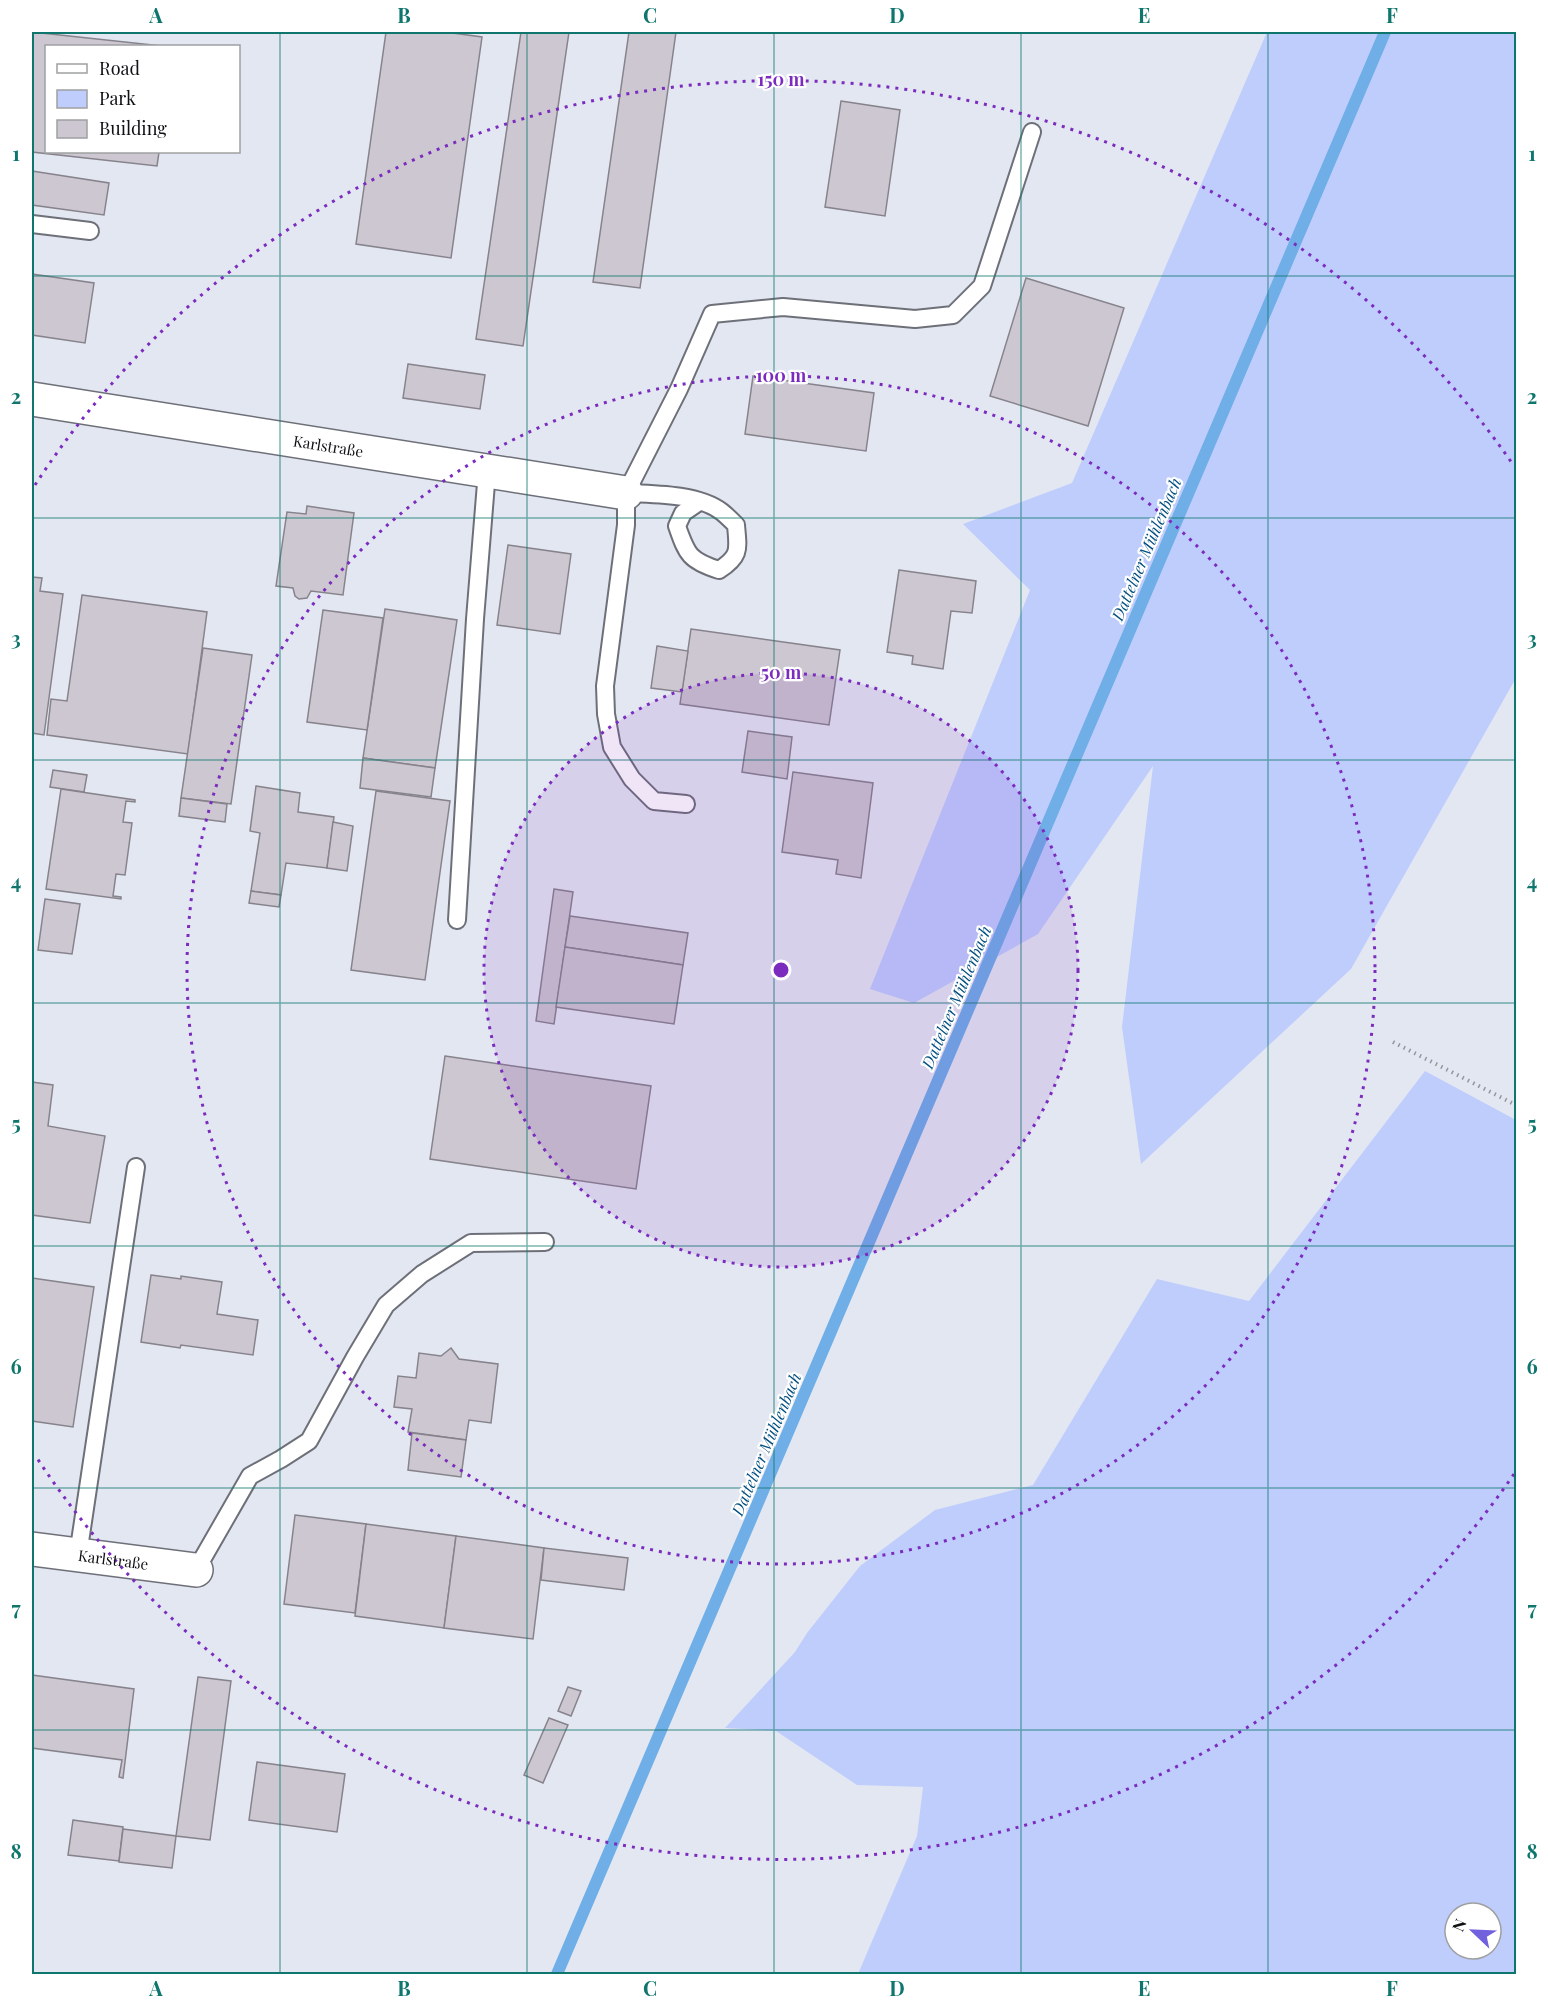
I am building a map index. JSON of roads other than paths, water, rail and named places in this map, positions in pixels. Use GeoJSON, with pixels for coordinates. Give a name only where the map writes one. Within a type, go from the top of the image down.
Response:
{"type":"FeatureCollection","features":[{"type":"Feature","properties":{"kind":"street","name":"Karlstraße"},"geometry":{"type":"LineString","coordinates":[[32,399],[626,493]]}},
{"type":"Feature","properties":{"kind":"street","name":"Karlstraße"},"geometry":{"type":"LineString","coordinates":[[32,1549],[196,1570]]}},
{"type":"Feature","properties":{"kind":"lane"},"geometry":{"type":"LineString","coordinates":[[686,804],[654,801],[632,779],[612,747],[604,686],[626,525],[626,493],[679,388],[712,314],[783,307],[915,319],[953,315],[982,286],[1032,132]]}},
{"type":"Feature","properties":{"kind":"lane"},"geometry":{"type":"LineString","coordinates":[[32,224],[90,231]]}},
{"type":"Feature","properties":{"kind":"lane"},"geometry":{"type":"LineString","coordinates":[[457,920],[475,619],[487,471]]}},
{"type":"Feature","properties":{"kind":"lane"},"geometry":{"type":"LineString","coordinates":[[626,493],[664,494],[699,502]]}},
{"type":"Feature","properties":{"kind":"lane"},"geometry":{"type":"LineString","coordinates":[[78,1555],[136,1167]]}},
{"type":"Feature","properties":{"kind":"lane"},"geometry":{"type":"LineString","coordinates":[[196,1570],[250,1476],[309,1441],[386,1305],[422,1274],[471,1242],[545,1242]]}},
{"type":"Feature","properties":{"kind":"waterway","name":"Dattelner Mühlenbach"},"geometry":{"type":"LineString","coordinates":[[557,1974],[1385,32]]}}]}
